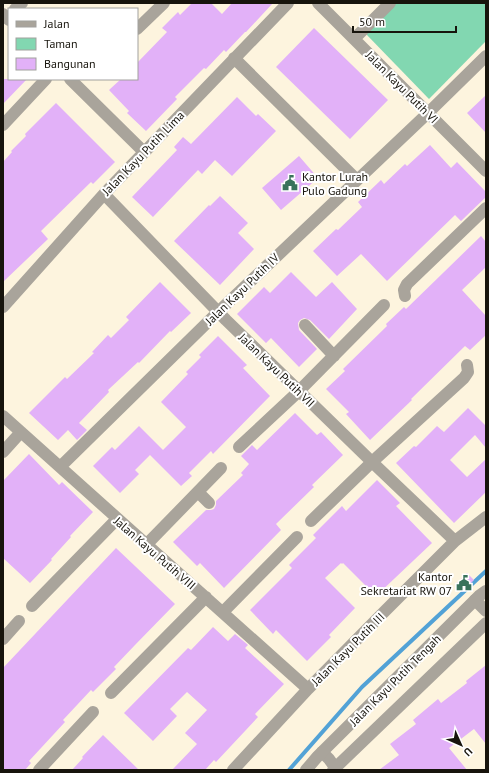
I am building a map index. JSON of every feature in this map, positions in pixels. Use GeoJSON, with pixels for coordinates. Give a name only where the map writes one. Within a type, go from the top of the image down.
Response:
{"type":"FeatureCollection","features":[{"type":"Feature","properties":{"kind":"street"},"geometry":{"type":"LineString","coordinates":[[138,29],[164,3]]}},
{"type":"Feature","properties":{"kind":"street","name":"Jalan Kayu Putih Lima"},"geometry":{"type":"LineString","coordinates":[[3,306],[104,194],[288,3]]}},
{"type":"Feature","properties":{"kind":"street","name":"Jalan Kayu Putih VI"},"geometry":{"type":"LineString","coordinates":[[318,3],[486,172]]}},
{"type":"Feature","properties":{"kind":"street"},"geometry":{"type":"LineString","coordinates":[[354,39],[385,4]]}},
{"type":"Feature","properties":{"kind":"street","name":"Jalan Kayu Putih IV"},"geometry":{"type":"LineString","coordinates":[[60,467],[218,312],[486,56]]}},
{"type":"Feature","properties":{"kind":"street"},"geometry":{"type":"LineString","coordinates":[[234,58],[357,180]]}},
{"type":"Feature","properties":{"kind":"street"},"geometry":{"type":"LineString","coordinates":[[3,125],[45,80]]}},
{"type":"Feature","properties":{"kind":"street"},"geometry":{"type":"LineString","coordinates":[[78,82],[144,152]]}},
{"type":"Feature","properties":{"kind":"street","name":"Jalan Kayu Putih VII"},"geometry":{"type":"LineString","coordinates":[[104,194],[298,392],[455,541]]}},
{"type":"Feature","properties":{"kind":"street"},"geometry":{"type":"LineString","coordinates":[[405,296],[404,290],[407,284],[486,208]]}},
{"type":"Feature","properties":{"kind":"street"},"geometry":{"type":"LineString","coordinates":[[239,447],[298,392],[384,304]]}},
{"type":"Feature","properties":{"kind":"street"},"geometry":{"type":"LineString","coordinates":[[305,325],[334,356]]}},
{"type":"Feature","properties":{"kind":"street"},"geometry":{"type":"LineString","coordinates":[[311,521],[372,462],[464,378],[468,372],[467,365]]}},
{"type":"Feature","properties":{"kind":"street","name":"Jalan Kayu Putih VIII"},"geometry":{"type":"LineString","coordinates":[[3,416],[308,689]]}},
{"type":"Feature","properties":{"kind":"street"},"geometry":{"type":"LineString","coordinates":[[3,452],[21,432]]}},
{"type":"Feature","properties":{"kind":"street"},"geometry":{"type":"LineString","coordinates":[[147,544],[221,468]]}},
{"type":"Feature","properties":{"kind":"street"},"geometry":{"type":"LineString","coordinates":[[198,492],[209,503]]}},
{"type":"Feature","properties":{"kind":"street","name":"Jalan Kayu Putih III"},"geometry":{"type":"LineString","coordinates":[[233,770],[308,689],[455,541],[486,517]]}},
{"type":"Feature","properties":{"kind":"street"},"geometry":{"type":"LineString","coordinates":[[32,606],[117,519]]}},
{"type":"Feature","properties":{"kind":"street"},"geometry":{"type":"LineString","coordinates":[[223,612],[297,537]]}},
{"type":"Feature","properties":{"kind":"street"},"geometry":{"type":"LineString","coordinates":[[111,693],[206,597]]}},
{"type":"Feature","properties":{"kind":"street"},"geometry":{"type":"LineString","coordinates":[[482,597],[486,612]]}},
{"type":"Feature","properties":{"kind":"street","name":"Jalan Kayu Putih Tengah"},"geometry":{"type":"LineString","coordinates":[[306,770],[320,754],[482,597]]}},
{"type":"Feature","properties":{"kind":"street"},"geometry":{"type":"LineString","coordinates":[[3,638],[19,621]]}},
{"type":"Feature","properties":{"kind":"street","name":"Jalan Kayu Putih Tengah"},"geometry":{"type":"LineString","coordinates":[[334,769],[486,623]]}},
{"type":"Feature","properties":{"kind":"street"},"geometry":{"type":"LineString","coordinates":[[39,770],[93,712]]}},
{"type":"Feature","properties":{"kind":"street"},"geometry":{"type":"LineString","coordinates":[[320,754],[334,769]]}},
{"type":"Feature","properties":{"kind":"green space"},"geometry":{"type":"Polygon","coordinates":[[[391,3],[486,3],[486,41],[429,99],[365,33],[391,3]]]}},
{"type":"Feature","properties":{"kind":"building"},"geometry":{"type":"Polygon","coordinates":[[[192,3],[211,3],[222,14],[232,3],[273,3],[226,52],[224,50],[206,69],[204,68],[175,97],[177,99],[146,131],[127,113],[129,111],[109,90],[120,80],[138,80],[138,62],[167,32],[162,28],[178,12],[180,15],[192,3]]]}},
{"type":"Feature","properties":{"kind":"building"},"geometry":{"type":"Polygon","coordinates":[[[314,28],[388,100],[350,139],[276,67],[314,28]]]}},
{"type":"Feature","properties":{"kind":"building"},"geometry":{"type":"Polygon","coordinates":[[[3,79],[26,80],[3,104],[3,79]]]}},
{"type":"Feature","properties":{"kind":"building"},"geometry":{"type":"Polygon","coordinates":[[[486,95],[486,133],[467,113],[486,95]]]}},
{"type":"Feature","properties":{"kind":"building"},"geometry":{"type":"Polygon","coordinates":[[[237,97],[256,116],[258,114],[276,131],[232,176],[215,160],[202,174],[198,170],[153,217],[132,197],[177,150],[174,147],[183,137],[191,144],[237,97]]]}},
{"type":"Feature","properties":{"kind":"building"},"geometry":{"type":"Polygon","coordinates":[[[56,103],[115,162],[93,184],[91,182],[41,231],[48,239],[3,282],[3,162],[12,152],[11,151],[26,136],[25,134],[56,103]]]}},
{"type":"Feature","properties":{"kind":"building"},"geometry":{"type":"Polygon","coordinates":[[[430,145],[451,168],[457,162],[486,192],[486,197],[461,221],[455,215],[387,281],[361,254],[337,276],[313,251],[362,207],[358,202],[381,180],[384,184],[405,164],[407,166],[430,145]]]}},
{"type":"Feature","properties":{"kind":"building","name":"Kantor Lurah Pulo Gadung"},"geometry":{"type":"Polygon","coordinates":[[[299,156],[318,178],[281,210],[262,188],[299,156]]]}},
{"type":"Feature","properties":{"kind":"building"},"geometry":{"type":"Polygon","coordinates":[[[220,196],[248,223],[238,233],[254,249],[220,285],[174,241],[209,205],[210,206],[220,196]]]}},
{"type":"Feature","properties":{"kind":"building"},"geometry":{"type":"Polygon","coordinates":[[[481,236],[486,242],[486,267],[462,290],[486,316],[486,335],[470,350],[465,346],[370,440],[346,414],[349,412],[326,389],[345,371],[343,369],[387,326],[386,324],[404,307],[406,309],[481,236]]]}},
{"type":"Feature","properties":{"kind":"building"},"geometry":{"type":"Polygon","coordinates":[[[291,272],[316,297],[332,282],[357,309],[329,339],[310,320],[304,318],[300,320],[298,323],[299,330],[317,349],[299,367],[271,338],[266,343],[237,314],[264,287],[270,293],[291,272]]]}},
{"type":"Feature","properties":{"kind":"building"},"geometry":{"type":"Polygon","coordinates":[[[160,282],[191,313],[171,332],[170,331],[139,363],[138,362],[108,390],[109,392],[79,423],[87,430],[77,440],[68,430],[58,440],[29,413],[65,377],[67,379],[94,353],[92,352],[108,335],[111,338],[129,320],[126,317],[160,282]]]}},
{"type":"Feature","properties":{"kind":"building"},"geometry":{"type":"Polygon","coordinates":[[[218,336],[247,365],[243,368],[270,396],[213,454],[211,451],[189,473],[192,476],[181,486],[150,455],[135,470],[139,474],[120,493],[93,466],[112,447],[115,450],[139,426],[163,450],[186,427],[161,402],[188,374],[186,372],[201,357],[199,355],[218,336]]]}},
{"type":"Feature","properties":{"kind":"building"},"geometry":{"type":"Polygon","coordinates":[[[468,408],[486,426],[486,448],[475,435],[450,460],[467,477],[486,459],[486,492],[454,523],[396,463],[414,446],[416,447],[437,426],[444,432],[468,408]]]}},
{"type":"Feature","properties":{"kind":"building"},"geometry":{"type":"Polygon","coordinates":[[[295,413],[317,435],[321,432],[343,455],[312,485],[314,487],[276,524],[281,530],[224,588],[200,563],[197,566],[173,542],[206,510],[214,509],[216,501],[243,475],[241,473],[249,464],[241,456],[252,445],[257,450],[295,413]]]}},
{"type":"Feature","properties":{"kind":"building"},"geometry":{"type":"Polygon","coordinates":[[[29,454],[59,485],[62,482],[93,512],[70,536],[71,537],[51,559],[52,560],[30,583],[3,558],[3,481],[29,454]]]}},
{"type":"Feature","properties":{"kind":"building"},"geometry":{"type":"Polygon","coordinates":[[[377,480],[400,503],[396,506],[432,543],[376,596],[343,563],[341,563],[325,578],[355,608],[329,635],[331,637],[307,661],[276,630],[273,634],[250,610],[292,568],[289,565],[316,538],[313,535],[342,506],[346,511],[377,480]]]}},
{"type":"Feature","properties":{"kind":"building"},"geometry":{"type":"Polygon","coordinates":[[[116,548],[175,604],[114,667],[116,669],[93,692],[91,690],[63,720],[65,722],[29,761],[31,763],[25,770],[3,770],[3,668],[116,548]]]}},
{"type":"Feature","properties":{"kind":"building","name":"Kantor Sekretariat RW 07"},"geometry":{"type":"Polygon","coordinates":[[[467,573],[474,580],[462,592],[455,585],[467,573]]]}},
{"type":"Feature","properties":{"kind":"building"},"geometry":{"type":"Polygon","coordinates":[[[213,627],[228,641],[235,634],[248,645],[245,648],[284,684],[255,714],[258,717],[216,762],[214,760],[205,770],[172,770],[197,744],[185,733],[207,710],[187,692],[170,709],[177,716],[153,741],[124,713],[188,648],[191,650],[213,627]]]}},
{"type":"Feature","properties":{"kind":"building"},"geometry":{"type":"Polygon","coordinates":[[[486,665],[486,744],[474,729],[449,748],[467,770],[379,770],[399,755],[390,744],[416,724],[413,720],[438,699],[441,703],[467,683],[466,681],[486,665]]]}},
{"type":"Feature","properties":{"kind":"building"},"geometry":{"type":"Polygon","coordinates":[[[103,735],[139,770],[72,770],[103,735]]]}},
{"type":"Feature","properties":{"kind":"waterway"},"geometry":{"type":"LineString","coordinates":[[289,770],[362,687],[486,571]]}},
{"type":"Feature","properties":{"kind":"place","name":"Kantor Lurah Pulo Gadung"},"geometry":{"type":"Point","coordinates":[290,183]}},
{"type":"Feature","properties":{"kind":"place","name":"Kantor Sekretariat RW 07"},"geometry":{"type":"Point","coordinates":[464,583]}}]}
